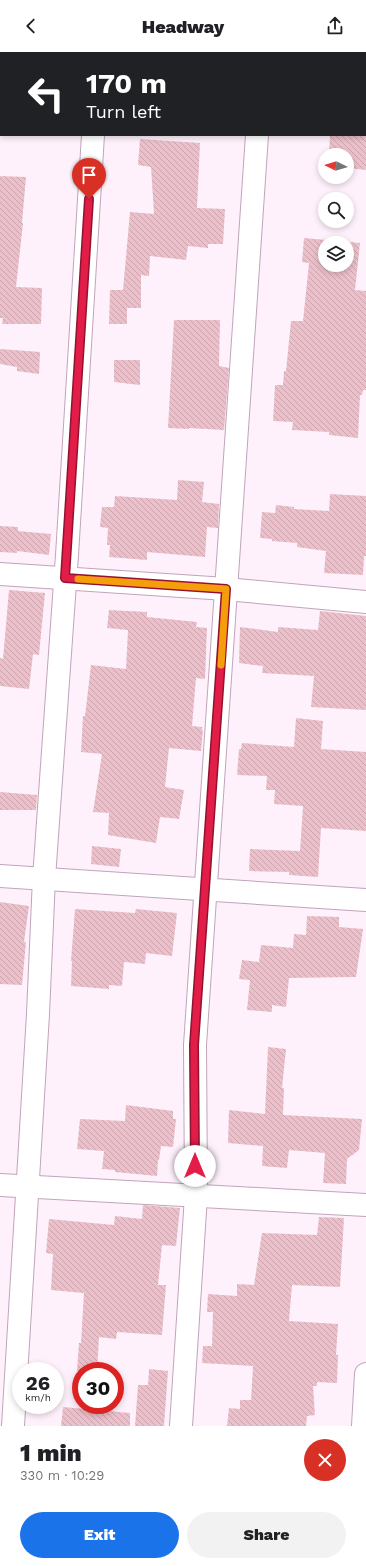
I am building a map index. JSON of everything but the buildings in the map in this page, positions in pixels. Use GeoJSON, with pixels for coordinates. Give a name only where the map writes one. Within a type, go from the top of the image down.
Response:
{"type":"FeatureCollection","features":[{"type":"Feature","properties":{"kind":"street"},"geometry":{"type":"LineString","coordinates":[[13,1426],[28,1187],[44,878],[65,578],[93,136]]}},
{"type":"Feature","properties":{"kind":"street"},"geometry":{"type":"LineString","coordinates":[[180,1426],[196,1196],[194,1045],[257,136]]}},
{"type":"Feature","properties":{"kind":"street"},"geometry":{"type":"LineString","coordinates":[[0,574],[226,589],[366,602]]}},
{"type":"Feature","properties":{"kind":"street"},"geometry":{"type":"LineString","coordinates":[[0,876],[366,900]]}},
{"type":"Feature","properties":{"kind":"street"},"geometry":{"type":"LineString","coordinates":[[0,1185],[366,1205]]}},
{"type":"Feature","properties":{"kind":"street"},"geometry":{"type":"LineString","coordinates":[[363,1426],[366,1374]]}},
{"type":"Feature","properties":{"kind":"slow traffic"},"geometry":{"type":"LineString","coordinates":[[78,579],[226,589],[221,665]]}},
{"type":"Feature","properties":{"kind":"route"},"geometry":{"type":"LineString","coordinates":[[89,199],[65,578],[226,589],[194,1045],[195,1166]]}}]}
